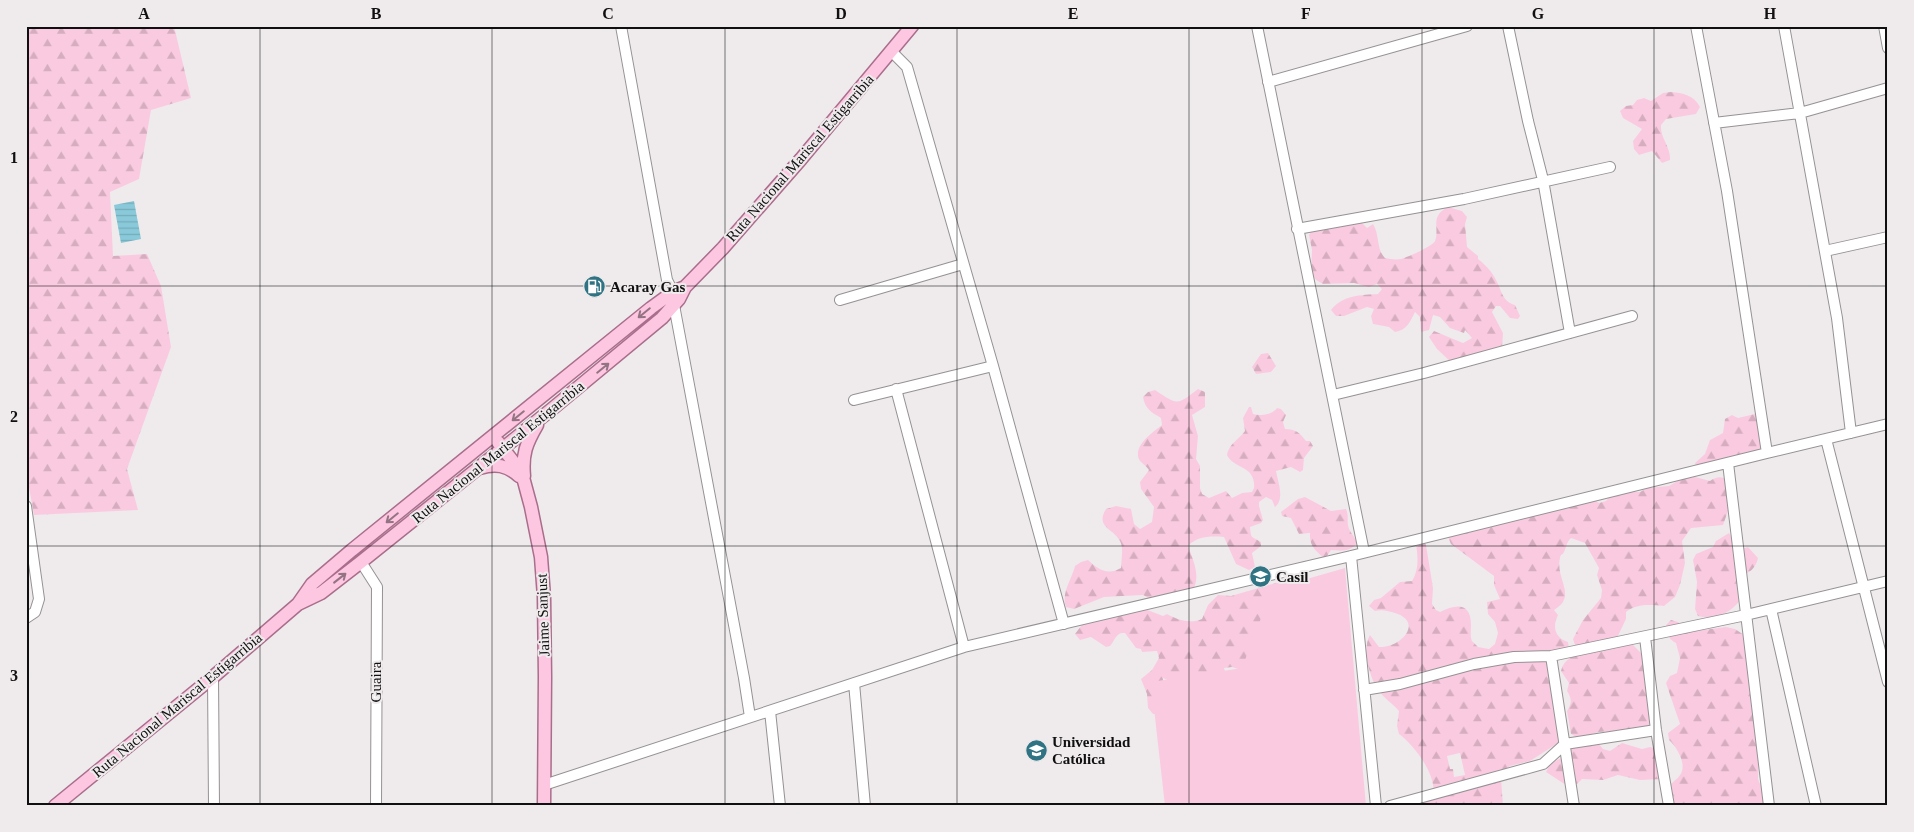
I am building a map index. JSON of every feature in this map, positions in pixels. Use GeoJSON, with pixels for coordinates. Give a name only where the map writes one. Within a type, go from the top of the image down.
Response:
{"type":"FeatureCollection","features":[{"type":"Feature","properties":{"kind":"main road","name":"Ruta Nacional Mariscal Estigarribia"},"geometry":{"type":"LineString","coordinates":[[55,806],[213,678],[298,604],[312,584],[493,436],[679,289],[722,248],[801,159],[912,26]]}},
{"type":"Feature","properties":{"kind":"main road","name":"Ruta Nacional Mariscal Estigarribia"},"geometry":{"type":"LineString","coordinates":[[298,604],[321,593],[361,562],[628,348],[674,305],[679,289]]}},
{"type":"Feature","properties":{"kind":"main road"},"geometry":{"type":"LineString","coordinates":[[524,481],[523,456],[527,441],[541,419],[552,409]]}},
{"type":"Feature","properties":{"kind":"main road","name":"Jaime Sanjust"},"geometry":{"type":"LineString","coordinates":[[493,436],[515,464],[524,481],[541,557],[544,597],[544,806]]}},
{"type":"Feature","properties":{"kind":"main road"},"geometry":{"type":"LineString","coordinates":[[469,474],[482,467],[504,465],[524,481]]}},
{"type":"Feature","properties":{"kind":"street"},"geometry":{"type":"LineString","coordinates":[[621,26],[666,280],[679,289]]}},
{"type":"Feature","properties":{"kind":"street"},"geometry":{"type":"LineString","coordinates":[[1257,26],[1364,552]]}},
{"type":"Feature","properties":{"kind":"street"},"geometry":{"type":"LineString","coordinates":[[1268,82],[1467,26]]}},
{"type":"Feature","properties":{"kind":"street"},"geometry":{"type":"LineString","coordinates":[[1508,26],[1528,121],[1543,180],[1570,333]]}},
{"type":"Feature","properties":{"kind":"street"},"geometry":{"type":"LineString","coordinates":[[1696,26],[1727,191],[1767,453]]}},
{"type":"Feature","properties":{"kind":"street"},"geometry":{"type":"LineString","coordinates":[[1784,26],[1837,318],[1851,433]]}},
{"type":"Feature","properties":{"kind":"street"},"geometry":{"type":"LineString","coordinates":[[1884,26],[1888,48]]}},
{"type":"Feature","properties":{"kind":"street"},"geometry":{"type":"LineString","coordinates":[[891,51],[907,67],[993,366],[1064,624]]}},
{"type":"Feature","properties":{"kind":"street"},"geometry":{"type":"LineString","coordinates":[[1714,123],[1800,113],[1888,88]]}},
{"type":"Feature","properties":{"kind":"street"},"geometry":{"type":"LineString","coordinates":[[1298,229],[1464,199],[1543,180],[1610,167]]}},
{"type":"Feature","properties":{"kind":"street"},"geometry":{"type":"LineString","coordinates":[[1825,251],[1888,237]]}},
{"type":"Feature","properties":{"kind":"street"},"geometry":{"type":"LineString","coordinates":[[840,300],[963,264]]}},
{"type":"Feature","properties":{"kind":"street"},"geometry":{"type":"LineString","coordinates":[[674,305],[750,717]]}},
{"type":"Feature","properties":{"kind":"street"},"geometry":{"type":"LineString","coordinates":[[1333,395],[1424,373],[1632,316]]}},
{"type":"Feature","properties":{"kind":"street"},"geometry":{"type":"LineString","coordinates":[[854,400],[993,366]]}},
{"type":"Feature","properties":{"kind":"street"},"geometry":{"type":"LineString","coordinates":[[896,389],[964,647]]}},
{"type":"Feature","properties":{"kind":"street"},"geometry":{"type":"LineString","coordinates":[[544,785],[964,647],[1351,556],[1888,424]]}},
{"type":"Feature","properties":{"kind":"street"},"geometry":{"type":"LineString","coordinates":[[1826,439],[1888,682]]}},
{"type":"Feature","properties":{"kind":"street"},"geometry":{"type":"LineString","coordinates":[[1728,463],[1769,806]]}},
{"type":"Feature","properties":{"kind":"street"},"geometry":{"type":"LineString","coordinates":[[26,506],[39,599],[35,612],[26,618]]}},
{"type":"Feature","properties":{"kind":"street"},"geometry":{"type":"LineString","coordinates":[[1351,556],[1376,806]]}},
{"type":"Feature","properties":{"kind":"street","name":"Guaira"},"geometry":{"type":"LineString","coordinates":[[361,562],[376,587],[376,806]]}},
{"type":"Feature","properties":{"kind":"street"},"geometry":{"type":"LineString","coordinates":[[1364,690],[1400,684],[1474,664],[1514,657],[1551,656],[1645,637],[1888,581]]}},
{"type":"Feature","properties":{"kind":"street"},"geometry":{"type":"LineString","coordinates":[[1771,609],[1816,806]]}},
{"type":"Feature","properties":{"kind":"street"},"geometry":{"type":"LineString","coordinates":[[1645,637],[1656,730],[1669,806]]}},
{"type":"Feature","properties":{"kind":"street"},"geometry":{"type":"LineString","coordinates":[[1551,656],[1574,806]]}},
{"type":"Feature","properties":{"kind":"street"},"geometry":{"type":"LineString","coordinates":[[213,678],[214,806]]}},
{"type":"Feature","properties":{"kind":"street"},"geometry":{"type":"LineString","coordinates":[[854,683],[865,806]]}},
{"type":"Feature","properties":{"kind":"street"},"geometry":{"type":"LineString","coordinates":[[770,711],[780,806]]}},
{"type":"Feature","properties":{"kind":"street"},"geometry":{"type":"LineString","coordinates":[[1390,806],[1543,764],[1565,744],[1656,730]]}},
{"type":"Feature","properties":{"kind":"green space"},"geometry":{"type":"Polygon","coordinates":[[[26,26],[174,26],[191,98],[151,110],[139,179],[110,192],[113,256],[147,254],[161,286],[171,347],[127,469],[138,510],[34,515],[26,471],[26,26]]]}},
{"type":"Feature","properties":{"kind":"green space"},"geometry":{"type":"Polygon","coordinates":[[[1671,92],[1688,95],[1700,107],[1696,114],[1666,119],[1661,125],[1662,134],[1670,155],[1670,160],[1662,163],[1652,151],[1639,155],[1634,149],[1633,141],[1642,129],[1623,118],[1620,111],[1626,106],[1633,105],[1637,100],[1644,98],[1651,101],[1663,93],[1671,92]]]}},
{"type":"Feature","properties":{"kind":"green space"},"geometry":{"type":"Polygon","coordinates":[[[1448,207],[1462,211],[1467,217],[1465,224],[1467,247],[1478,256],[1478,259],[1495,277],[1503,295],[1507,301],[1515,305],[1520,316],[1518,319],[1510,318],[1500,306],[1496,306],[1492,312],[1503,333],[1502,348],[1454,365],[1437,349],[1429,337],[1434,331],[1463,343],[1472,338],[1465,330],[1464,333],[1450,328],[1440,317],[1433,315],[1429,330],[1421,332],[1420,317],[1415,312],[1405,327],[1395,332],[1389,327],[1373,324],[1371,316],[1374,309],[1367,307],[1344,316],[1336,316],[1331,310],[1341,301],[1353,297],[1378,294],[1382,289],[1377,284],[1369,287],[1354,283],[1323,284],[1316,280],[1311,273],[1312,250],[1309,235],[1325,220],[1346,215],[1361,215],[1362,223],[1367,228],[1373,224],[1377,233],[1380,250],[1385,258],[1401,259],[1430,246],[1435,241],[1437,218],[1448,207]]]}},
{"type":"Feature","properties":{"kind":"green space"},"geometry":{"type":"Polygon","coordinates":[[[1268,353],[1276,366],[1271,372],[1256,374],[1252,367],[1261,354],[1268,353]]]}},
{"type":"Feature","properties":{"kind":"green space"},"geometry":{"type":"Polygon","coordinates":[[[1198,389],[1205,392],[1205,407],[1192,415],[1198,436],[1196,459],[1200,466],[1200,488],[1202,494],[1209,498],[1226,491],[1232,498],[1242,493],[1252,492],[1254,488],[1254,481],[1248,471],[1234,463],[1227,455],[1232,445],[1245,431],[1243,418],[1249,407],[1251,407],[1253,414],[1259,415],[1269,414],[1277,408],[1281,409],[1286,415],[1283,422],[1285,429],[1297,432],[1306,441],[1310,441],[1313,446],[1304,458],[1303,470],[1300,472],[1291,467],[1276,471],[1280,495],[1278,504],[1275,507],[1272,500],[1266,497],[1259,502],[1263,520],[1261,523],[1250,527],[1252,536],[1261,542],[1261,546],[1252,553],[1255,567],[1249,570],[1236,564],[1224,537],[1204,537],[1188,546],[1195,568],[1195,584],[1193,589],[1185,590],[1176,603],[1169,605],[1161,604],[1143,595],[1104,597],[1074,609],[1066,607],[1066,592],[1075,566],[1088,560],[1099,569],[1107,571],[1121,568],[1121,544],[1104,524],[1103,515],[1106,509],[1116,506],[1131,509],[1134,524],[1140,529],[1152,522],[1154,507],[1141,489],[1140,482],[1149,470],[1140,461],[1138,450],[1144,440],[1162,425],[1161,418],[1149,410],[1143,397],[1148,392],[1155,390],[1168,399],[1177,402],[1198,389]]]}},
{"type":"Feature","properties":{"kind":"green space"},"geometry":{"type":"Polygon","coordinates":[[[1759,413],[1766,417],[1769,423],[1766,430],[1770,436],[1770,444],[1760,453],[1697,470],[1695,463],[1705,454],[1710,440],[1723,433],[1725,419],[1732,415],[1738,418],[1759,413]]]}},
{"type":"Feature","properties":{"kind":"green space"},"geometry":{"type":"Polygon","coordinates":[[[1695,477],[1710,481],[1720,477],[1730,481],[1728,511],[1723,525],[1691,528],[1682,541],[1685,563],[1675,597],[1664,606],[1640,606],[1626,612],[1626,619],[1616,640],[1583,647],[1575,645],[1573,639],[1583,620],[1601,598],[1602,590],[1597,575],[1599,568],[1585,543],[1571,538],[1560,558],[1560,573],[1565,593],[1561,605],[1554,610],[1558,615],[1555,628],[1560,638],[1568,642],[1569,646],[1567,652],[1555,664],[1556,676],[1562,691],[1564,704],[1563,724],[1558,743],[1530,761],[1510,766],[1503,771],[1501,778],[1503,806],[1403,806],[1430,801],[1433,798],[1434,789],[1432,780],[1424,762],[1412,746],[1399,734],[1397,726],[1399,711],[1379,691],[1374,683],[1369,669],[1367,647],[1370,635],[1379,647],[1395,643],[1406,634],[1408,622],[1404,617],[1395,613],[1381,610],[1375,611],[1369,606],[1374,600],[1381,598],[1400,582],[1412,581],[1417,563],[1416,544],[1425,542],[1426,545],[1433,588],[1432,604],[1436,610],[1440,612],[1452,607],[1465,609],[1470,618],[1472,641],[1478,647],[1489,649],[1495,644],[1498,633],[1495,622],[1488,614],[1487,602],[1500,599],[1494,585],[1494,576],[1451,544],[1448,537],[1552,505],[1567,509],[1578,501],[1593,499],[1599,503],[1606,501],[1611,495],[1618,496],[1625,492],[1640,492],[1647,488],[1669,486],[1681,479],[1695,477]],[[1460,753],[1447,756],[1450,769],[1453,769],[1454,777],[1465,775],[1460,753]]]}},
{"type":"Feature","properties":{"kind":"green space"},"geometry":{"type":"Polygon","coordinates":[[[1305,497],[1331,511],[1346,509],[1349,527],[1357,544],[1345,550],[1331,550],[1325,559],[1316,551],[1312,545],[1310,533],[1299,534],[1291,518],[1282,516],[1281,512],[1298,499],[1305,497]]]}},
{"type":"Feature","properties":{"kind":"green space"},"geometry":{"type":"Polygon","coordinates":[[[1729,533],[1739,550],[1748,547],[1758,558],[1752,570],[1744,575],[1738,583],[1739,601],[1735,606],[1721,615],[1698,616],[1695,609],[1697,582],[1693,560],[1696,554],[1713,547],[1716,541],[1729,533]]]}},
{"type":"Feature","properties":{"kind":"green space"},"geometry":{"type":"Polygon","coordinates":[[[1345,568],[1366,806],[1165,806],[1151,682],[1242,668],[1272,589],[1345,568]]]}},
{"type":"Feature","properties":{"kind":"green space"},"geometry":{"type":"Polygon","coordinates":[[[1286,580],[1292,585],[1247,672],[1232,667],[1224,668],[1237,712],[1163,678],[1164,707],[1161,714],[1153,714],[1148,708],[1147,694],[1141,679],[1152,670],[1159,658],[1157,651],[1142,652],[1141,649],[1136,648],[1125,633],[1118,635],[1110,646],[1106,647],[1091,637],[1080,640],[1075,634],[1084,622],[1145,609],[1163,616],[1167,614],[1184,621],[1202,619],[1208,605],[1218,595],[1231,596],[1286,580]]]}},
{"type":"Feature","properties":{"kind":"green space"},"geometry":{"type":"Polygon","coordinates":[[[1671,620],[1678,622],[1688,632],[1726,627],[1735,629],[1747,637],[1753,722],[1757,729],[1755,736],[1759,742],[1758,779],[1769,806],[1674,806],[1671,784],[1680,775],[1683,767],[1679,754],[1669,740],[1668,733],[1680,724],[1666,683],[1670,676],[1677,673],[1680,658],[1676,643],[1670,638],[1667,631],[1666,625],[1671,620]]]}},
{"type":"Feature","properties":{"kind":"green space"},"geometry":{"type":"Polygon","coordinates":[[[1626,643],[1632,644],[1642,654],[1655,723],[1649,728],[1599,732],[1578,738],[1571,734],[1567,711],[1571,701],[1567,691],[1569,683],[1561,671],[1565,663],[1571,657],[1589,651],[1610,648],[1626,643]]]}},
{"type":"Feature","properties":{"kind":"green space"},"geometry":{"type":"Polygon","coordinates":[[[1591,743],[1599,744],[1603,749],[1610,751],[1622,743],[1642,749],[1650,747],[1657,749],[1662,779],[1640,780],[1618,775],[1603,780],[1582,779],[1577,784],[1566,785],[1546,772],[1550,764],[1561,758],[1570,747],[1577,748],[1591,743]]]}},
{"type":"Feature","properties":{"kind":"water"},"geometry":{"type":"Polygon","coordinates":[[[134,201],[141,239],[121,243],[114,205],[134,201]]]}},
{"type":"Feature","properties":{"kind":"place","name":"Acaray Gas"},"geometry":{"type":"Point","coordinates":[594,287]}},
{"type":"Feature","properties":{"kind":"place","name":"Casil"},"geometry":{"type":"Point","coordinates":[1260,577]}},
{"type":"Feature","properties":{"kind":"place","name":"Universidad Católica"},"geometry":{"type":"Point","coordinates":[1036,751]}}]}
